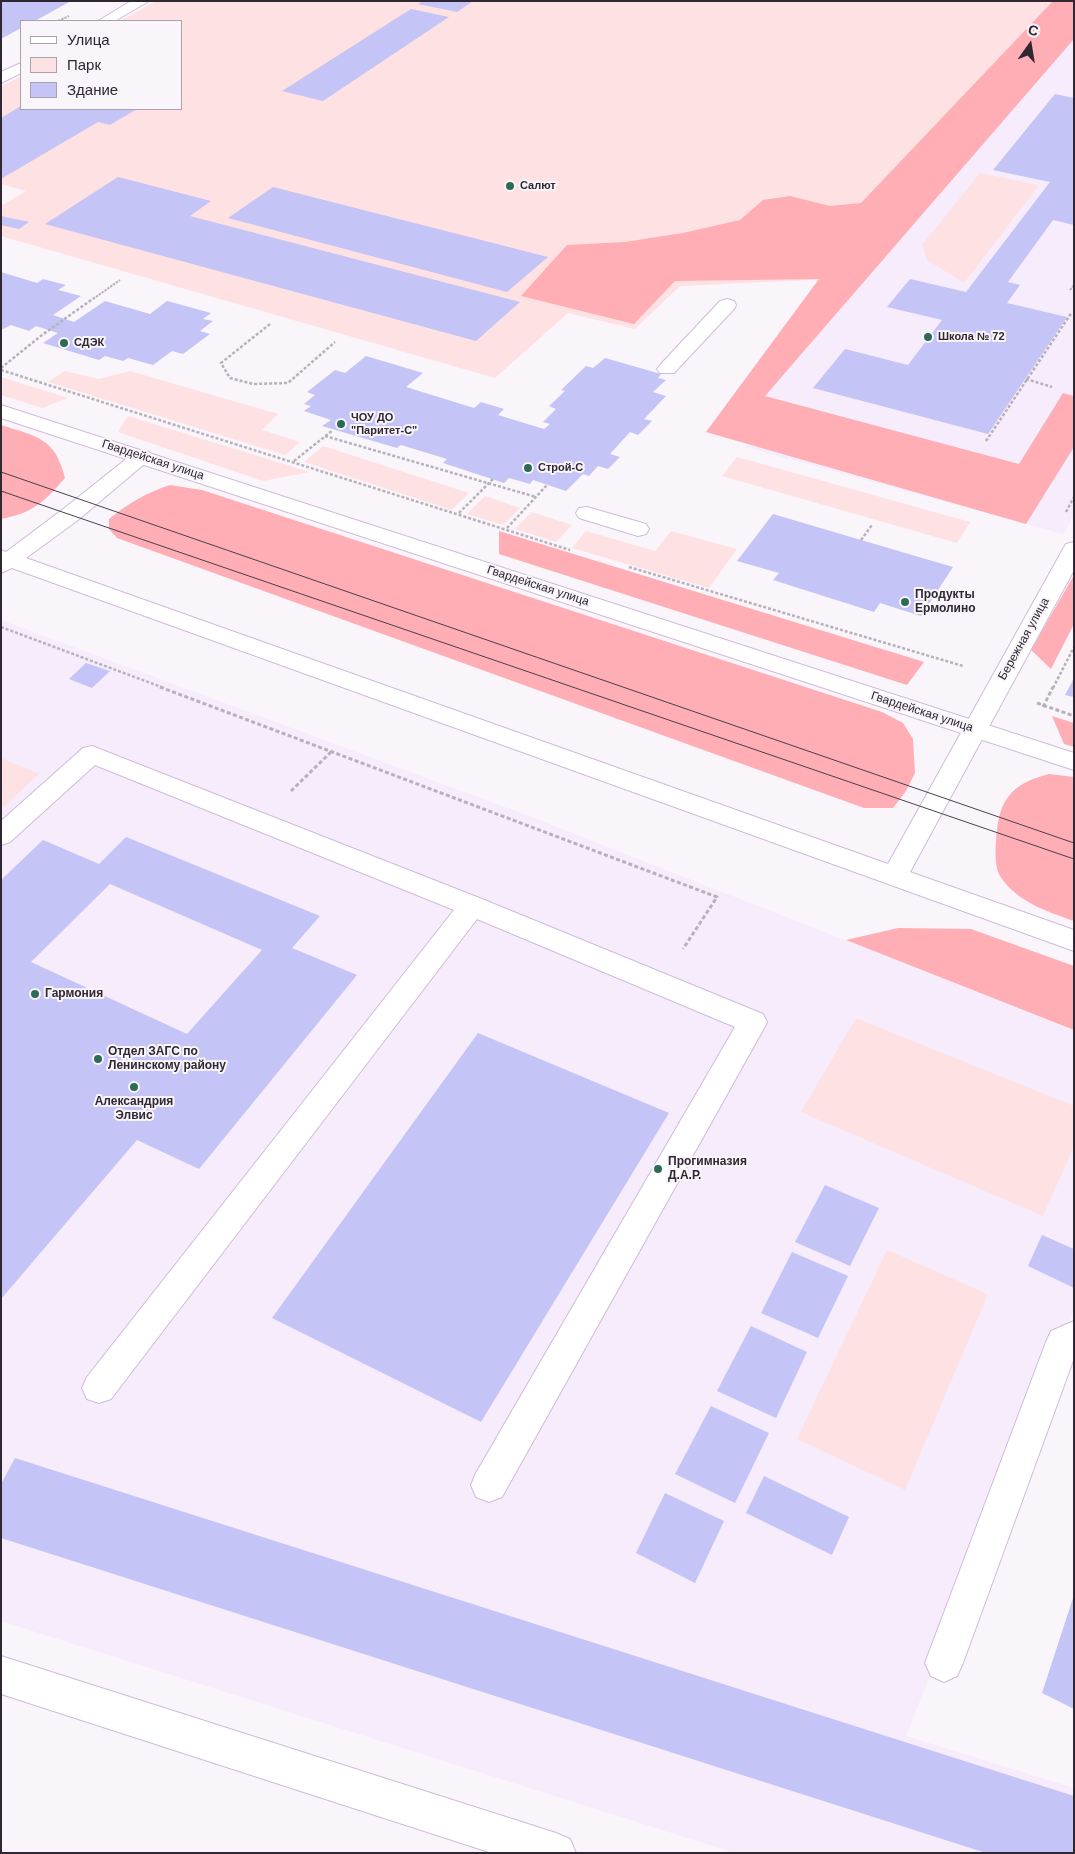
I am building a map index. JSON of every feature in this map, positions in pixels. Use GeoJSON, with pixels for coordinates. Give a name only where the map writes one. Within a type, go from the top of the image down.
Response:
{"type":"FeatureCollection","features":[{"type":"Feature","properties":{"kind":"street"},"geometry":{"type":"LineString","coordinates":[[107,20],[142,1]]}},
{"type":"Feature","properties":{"kind":"street"},"geometry":{"type":"LineString","coordinates":[[1,78],[20,68]]}},
{"type":"Feature","properties":{"kind":"street"},"geometry":{"type":"LineString","coordinates":[[667,369],[727,305]]}},
{"type":"Feature","properties":{"kind":"street","name":"Гвардейская улица"},"geometry":{"type":"LineString","coordinates":[[1,410],[1074,762]]}},
{"type":"Feature","properties":{"kind":"street"},"geometry":{"type":"LineString","coordinates":[[4,561],[70,515],[142,456]]}},
{"type":"Feature","properties":{"kind":"street"},"geometry":{"type":"LineString","coordinates":[[587,513],[638,529]]}},
{"type":"Feature","properties":{"kind":"street","name":"Бережная улица"},"geometry":{"type":"LineString","coordinates":[[895,875],[1074,548]]}},
{"type":"Feature","properties":{"kind":"street"},"geometry":{"type":"LineString","coordinates":[[4,561],[895,875],[1074,941]]}},
{"type":"Feature","properties":{"kind":"street"},"geometry":{"type":"LineString","coordinates":[[1,836],[92,754],[472,906],[754,1022],[489,1485]]}},
{"type":"Feature","properties":{"kind":"street"},"geometry":{"type":"LineString","coordinates":[[99,1388],[472,906]]}},
{"type":"Feature","properties":{"kind":"street"},"geometry":{"type":"LineString","coordinates":[[944,1663],[1063,1342],[1074,1336]]}},
{"type":"Feature","properties":{"kind":"street"},"geometry":{"type":"LineString","coordinates":[[1,1675],[556,1853]]}},
{"type":"Feature","properties":{"kind":"path"},"geometry":{"type":"LineString","coordinates":[[1,368],[42,335],[120,280]]}},
{"type":"Feature","properties":{"kind":"path"},"geometry":{"type":"LineString","coordinates":[[1070,290],[1074,285]]}},
{"type":"Feature","properties":{"kind":"path"},"geometry":{"type":"LineString","coordinates":[[986,441],[1072,312]]}},
{"type":"Feature","properties":{"kind":"path"},"geometry":{"type":"LineString","coordinates":[[270,324],[222,363],[230,378],[253,384],[288,382],[335,342]]}},
{"type":"Feature","properties":{"kind":"path"},"geometry":{"type":"LineString","coordinates":[[1026,379],[1052,387]]}},
{"type":"Feature","properties":{"kind":"path"},"geometry":{"type":"LineString","coordinates":[[294,461],[333,430]]}},
{"type":"Feature","properties":{"kind":"path"},"geometry":{"type":"LineString","coordinates":[[325,436],[536,497]]}},
{"type":"Feature","properties":{"kind":"path"},"geometry":{"type":"LineString","coordinates":[[459,513],[493,479]]}},
{"type":"Feature","properties":{"kind":"path"},"geometry":{"type":"LineString","coordinates":[[507,528],[547,485]]}},
{"type":"Feature","properties":{"kind":"path"},"geometry":{"type":"LineString","coordinates":[[861,540],[872,525]]}},
{"type":"Feature","properties":{"kind":"path"},"geometry":{"type":"LineString","coordinates":[[1,627],[332,750],[717,897],[691,938]]}},
{"type":"Feature","properties":{"kind":"path"},"geometry":{"type":"LineString","coordinates":[[1074,646],[1043,707],[1074,716]]}},
{"type":"Feature","properties":{"kind":"path"},"geometry":{"type":"LineString","coordinates":[[293,789],[332,750]]}},
{"type":"Feature","properties":{"kind":"shaded area"},"geometry":{"type":"Polygon","coordinates":[[[1053,1],[1074,1],[1074,39],[765,396],[1019,464],[1063,393],[1074,396],[1074,447],[1026,524],[706,432],[819,279],[675,281],[634,324],[521,296],[567,245],[625,242],[683,233],[740,220],[763,200],[790,196],[830,206],[861,203],[1053,1]]]}},
{"type":"Feature","properties":{"kind":"shaded area","name":"Школа № 72"},"geometry":{"type":"Polygon","coordinates":[[[1074,32],[1074,516],[1063,534],[745,447],[763,420],[733,395],[831,279],[1074,32]]]}},
{"type":"Feature","properties":{"kind":"shaded area"},"geometry":{"type":"Polygon","coordinates":[[[1,425],[34,436],[50,446],[61,464],[65,478],[51,494],[30,510],[1,519],[1,425]]]}},
{"type":"Feature","properties":{"kind":"shaded area"},"geometry":{"type":"Polygon","coordinates":[[[170,485],[202,490],[882,712],[903,723],[913,739],[915,773],[906,791],[893,808],[864,808],[117,538],[109,529],[109,519],[124,508],[145,495],[170,485]]]}},
{"type":"Feature","properties":{"kind":"shaded area"},"geometry":{"type":"Polygon","coordinates":[[[499,531],[924,662],[907,685],[499,554],[499,531]]]}},
{"type":"Feature","properties":{"kind":"shaded area"},"geometry":{"type":"Polygon","coordinates":[[[1074,575],[1074,624],[1051,669],[1031,650],[1074,575]]]}},
{"type":"Feature","properties":{"kind":"shaded area","name":"Прогимназия Д.А.Р."},"geometry":{"type":"Polygon","coordinates":[[[1,620],[526,815],[1074,1030],[1074,1308],[906,1736],[1074,1788],[1074,1853],[735,1853],[1,1621],[1,620]]]}},
{"type":"Feature","properties":{"kind":"shaded area"},"geometry":{"type":"Polygon","coordinates":[[[1052,716],[1074,723],[1074,747],[1064,744],[1052,716]]]}},
{"type":"Feature","properties":{"kind":"shaded area"},"geometry":{"type":"Polygon","coordinates":[[[1049,774],[1074,777],[1074,921],[1043,909],[1015,893],[998,873],[996,864],[999,816],[1008,797],[1024,783],[1049,774]]]}},
{"type":"Feature","properties":{"kind":"shaded area"},"geometry":{"type":"Polygon","coordinates":[[[898,928],[971,929],[1074,966],[1074,1030],[846,940],[898,928]]]}},
{"type":"Feature","properties":{"kind":"green space","name":"Салют"},"geometry":{"type":"Polygon","coordinates":[[[156,1],[1074,1],[831,279],[680,286],[635,329],[568,313],[495,378],[1,236],[1,206],[26,191],[1,184],[1,87],[20,77],[20,110],[182,110],[182,20],[122,20],[156,1]]]}},
{"type":"Feature","properties":{"kind":"green space"},"geometry":{"type":"Polygon","coordinates":[[[980,173],[1039,185],[964,283],[927,260],[922,245],[980,173]]]}},
{"type":"Feature","properties":{"kind":"green space"},"geometry":{"type":"Polygon","coordinates":[[[65,371],[99,379],[130,371],[278,414],[262,430],[300,442],[285,455],[48,382],[65,371]]]}},
{"type":"Feature","properties":{"kind":"green space"},"geometry":{"type":"Polygon","coordinates":[[[1,377],[68,398],[42,408],[1,395],[1,377]]]}},
{"type":"Feature","properties":{"kind":"green space"},"geometry":{"type":"Polygon","coordinates":[[[128,416],[310,472],[263,481],[118,432],[128,416]]]}},
{"type":"Feature","properties":{"kind":"green space"},"geometry":{"type":"Polygon","coordinates":[[[323,446],[469,493],[452,510],[304,462],[323,446]]]}},
{"type":"Feature","properties":{"kind":"green space"},"geometry":{"type":"Polygon","coordinates":[[[737,457],[970,522],[957,543],[722,476],[737,457]]]}},
{"type":"Feature","properties":{"kind":"green space"},"geometry":{"type":"Polygon","coordinates":[[[485,496],[520,508],[503,525],[467,514],[485,496]]]}},
{"type":"Feature","properties":{"kind":"green space"},"geometry":{"type":"Polygon","coordinates":[[[532,512],[572,525],[556,542],[515,529],[532,512]]]}},
{"type":"Feature","properties":{"kind":"green space"},"geometry":{"type":"Polygon","coordinates":[[[586,531],[655,551],[671,531],[737,549],[709,588],[572,548],[586,531]]]}},
{"type":"Feature","properties":{"kind":"green space"},"geometry":{"type":"Polygon","coordinates":[[[1,758],[39,774],[1,809],[1,758]]]}},
{"type":"Feature","properties":{"kind":"green space"},"geometry":{"type":"Polygon","coordinates":[[[856,1018],[1074,1106],[1074,1146],[1043,1216],[801,1112],[856,1018]]]}},
{"type":"Feature","properties":{"kind":"green space"},"geometry":{"type":"Polygon","coordinates":[[[887,1250],[988,1294],[905,1490],[797,1439],[887,1250]]]}},
{"type":"Feature","properties":{"kind":"building"},"geometry":{"type":"Polygon","coordinates":[[[1,1],[71,1],[37,20],[20,20],[20,29],[1,39],[1,1]]]}},
{"type":"Feature","properties":{"kind":"building"},"geometry":{"type":"Polygon","coordinates":[[[423,1],[473,1],[457,12],[418,4],[423,1]]]}},
{"type":"Feature","properties":{"kind":"building"},"geometry":{"type":"Polygon","coordinates":[[[411,9],[449,17],[323,101],[282,91],[411,9]]]}},
{"type":"Feature","properties":{"kind":"building"},"geometry":{"type":"Polygon","coordinates":[[[1055,94],[1074,98],[1074,225],[1053,220],[1008,282],[1020,285],[1007,303],[1067,317],[988,434],[813,388],[845,349],[908,365],[942,320],[887,307],[910,279],[966,292],[1050,182],[993,170],[1055,94]]]}},
{"type":"Feature","properties":{"kind":"building"},"geometry":{"type":"Polygon","coordinates":[[[20,107],[20,110],[135,110],[110,125],[98,122],[1,179],[1,118],[20,107]]]}},
{"type":"Feature","properties":{"kind":"building"},"geometry":{"type":"Polygon","coordinates":[[[118,177],[211,201],[190,216],[520,302],[476,341],[45,224],[118,177]]]}},
{"type":"Feature","properties":{"kind":"building"},"geometry":{"type":"Polygon","coordinates":[[[273,187],[548,257],[507,292],[228,218],[273,187]]]}},
{"type":"Feature","properties":{"kind":"building"},"geometry":{"type":"Polygon","coordinates":[[[1,216],[29,222],[19,229],[1,225],[1,216]]]}},
{"type":"Feature","properties":{"kind":"building"},"geometry":{"type":"Polygon","coordinates":[[[1,272],[37,283],[43,279],[66,285],[58,290],[81,296],[53,315],[74,322],[105,301],[150,314],[167,301],[211,313],[203,319],[213,321],[200,331],[210,334],[183,354],[172,351],[153,365],[128,358],[123,361],[105,356],[99,360],[43,343],[58,333],[36,326],[29,331],[11,325],[1,330],[1,272]]]}},
{"type":"Feature","properties":{"kind":"building"},"geometry":{"type":"Polygon","coordinates":[[[366,356],[423,373],[406,387],[474,408],[481,402],[504,409],[498,415],[544,429],[550,424],[543,422],[556,409],[549,406],[565,391],[561,390],[586,366],[593,368],[605,358],[661,374],[658,378],[666,380],[653,392],[666,396],[644,419],[652,421],[638,435],[630,432],[610,454],[620,457],[608,469],[598,466],[589,476],[583,474],[566,491],[533,480],[530,484],[509,478],[504,483],[443,463],[447,459],[401,445],[397,448],[322,426],[331,420],[304,411],[311,406],[304,404],[315,395],[307,392],[335,370],[345,373],[366,356]]]}},
{"type":"Feature","properties":{"kind":"building"},"geometry":{"type":"Polygon","coordinates":[[[773,514],[953,567],[921,616],[880,603],[874,612],[773,580],[779,573],[737,561],[773,514]]]}},
{"type":"Feature","properties":{"kind":"building"},"geometry":{"type":"Polygon","coordinates":[[[86,663],[110,671],[92,688],[69,679],[86,663]]]}},
{"type":"Feature","properties":{"kind":"building"},"geometry":{"type":"Polygon","coordinates":[[[1074,678],[1074,697],[1065,695],[1074,678]]]}},
{"type":"Feature","properties":{"kind":"building","name":"Александрия Элвис"},"geometry":{"type":"Polygon","coordinates":[[[126,837],[320,916],[292,948],[357,975],[199,1169],[137,1140],[1,1299],[1,880],[43,840],[99,864],[126,837]],[[110,884],[31,962],[187,1034],[262,950],[110,884]]]}},
{"type":"Feature","properties":{"kind":"building"},"geometry":{"type":"Polygon","coordinates":[[[478,1033],[669,1113],[481,1422],[272,1318],[478,1033]]]}},
{"type":"Feature","properties":{"kind":"building"},"geometry":{"type":"Polygon","coordinates":[[[825,1185],[879,1208],[850,1266],[795,1242],[825,1185]]]}},
{"type":"Feature","properties":{"kind":"building"},"geometry":{"type":"Polygon","coordinates":[[[1042,1235],[1074,1249],[1074,1288],[1028,1266],[1042,1235]]]}},
{"type":"Feature","properties":{"kind":"building"},"geometry":{"type":"Polygon","coordinates":[[[792,1252],[848,1276],[818,1338],[761,1313],[792,1252]]]}},
{"type":"Feature","properties":{"kind":"building"},"geometry":{"type":"Polygon","coordinates":[[[751,1326],[807,1352],[776,1418],[717,1391],[751,1326]]]}},
{"type":"Feature","properties":{"kind":"building"},"geometry":{"type":"Polygon","coordinates":[[[711,1406],[769,1433],[735,1503],[675,1474],[711,1406]]]}},
{"type":"Feature","properties":{"kind":"building"},"geometry":{"type":"Polygon","coordinates":[[[15,1458],[1074,1796],[1074,1853],[986,1853],[1,1538],[1,1484],[15,1458]]]}},
{"type":"Feature","properties":{"kind":"building"},"geometry":{"type":"Polygon","coordinates":[[[764,1476],[849,1517],[832,1555],[746,1513],[764,1476]]]}},
{"type":"Feature","properties":{"kind":"building"},"geometry":{"type":"Polygon","coordinates":[[[665,1493],[724,1521],[695,1583],[636,1553],[665,1493]]]}},
{"type":"Feature","properties":{"kind":"building"},"geometry":{"type":"Polygon","coordinates":[[[1074,1598],[1074,1709],[1042,1693],[1074,1598]]]}},
{"type":"Feature","properties":{"kind":"tram line"},"geometry":{"type":"LineString","coordinates":[[1,472],[1074,843]]}},
{"type":"Feature","properties":{"kind":"tram line"},"geometry":{"type":"LineString","coordinates":[[1,491],[1074,859]]}},
{"type":"Feature","properties":{"kind":"place","name":"Салют"},"geometry":{"type":"Point","coordinates":[510,186]}},
{"type":"Feature","properties":{"kind":"place","name":"Школа № 72"},"geometry":{"type":"Point","coordinates":[928,337]}},
{"type":"Feature","properties":{"kind":"place","name":"СДЭК"},"geometry":{"type":"Point","coordinates":[64,343]}},
{"type":"Feature","properties":{"kind":"place","name":"ЧОУ ДО \"Паритет-С\""},"geometry":{"type":"Point","coordinates":[341,424]}},
{"type":"Feature","properties":{"kind":"place","name":"Строй-С"},"geometry":{"type":"Point","coordinates":[528,468]}},
{"type":"Feature","properties":{"kind":"place","name":"Продукты Ермолино"},"geometry":{"type":"Point","coordinates":[905,602]}},
{"type":"Feature","properties":{"kind":"place","name":"Гармония"},"geometry":{"type":"Point","coordinates":[35,994]}},
{"type":"Feature","properties":{"kind":"place","name":"Отдел ЗАГС по Ленинскому району"},"geometry":{"type":"Point","coordinates":[98,1059]}},
{"type":"Feature","properties":{"kind":"place","name":"Александрия Элвис"},"geometry":{"type":"Point","coordinates":[134,1087]}},
{"type":"Feature","properties":{"kind":"place","name":"Прогимназия Д.А.Р."},"geometry":{"type":"Point","coordinates":[658,1169]}}]}
